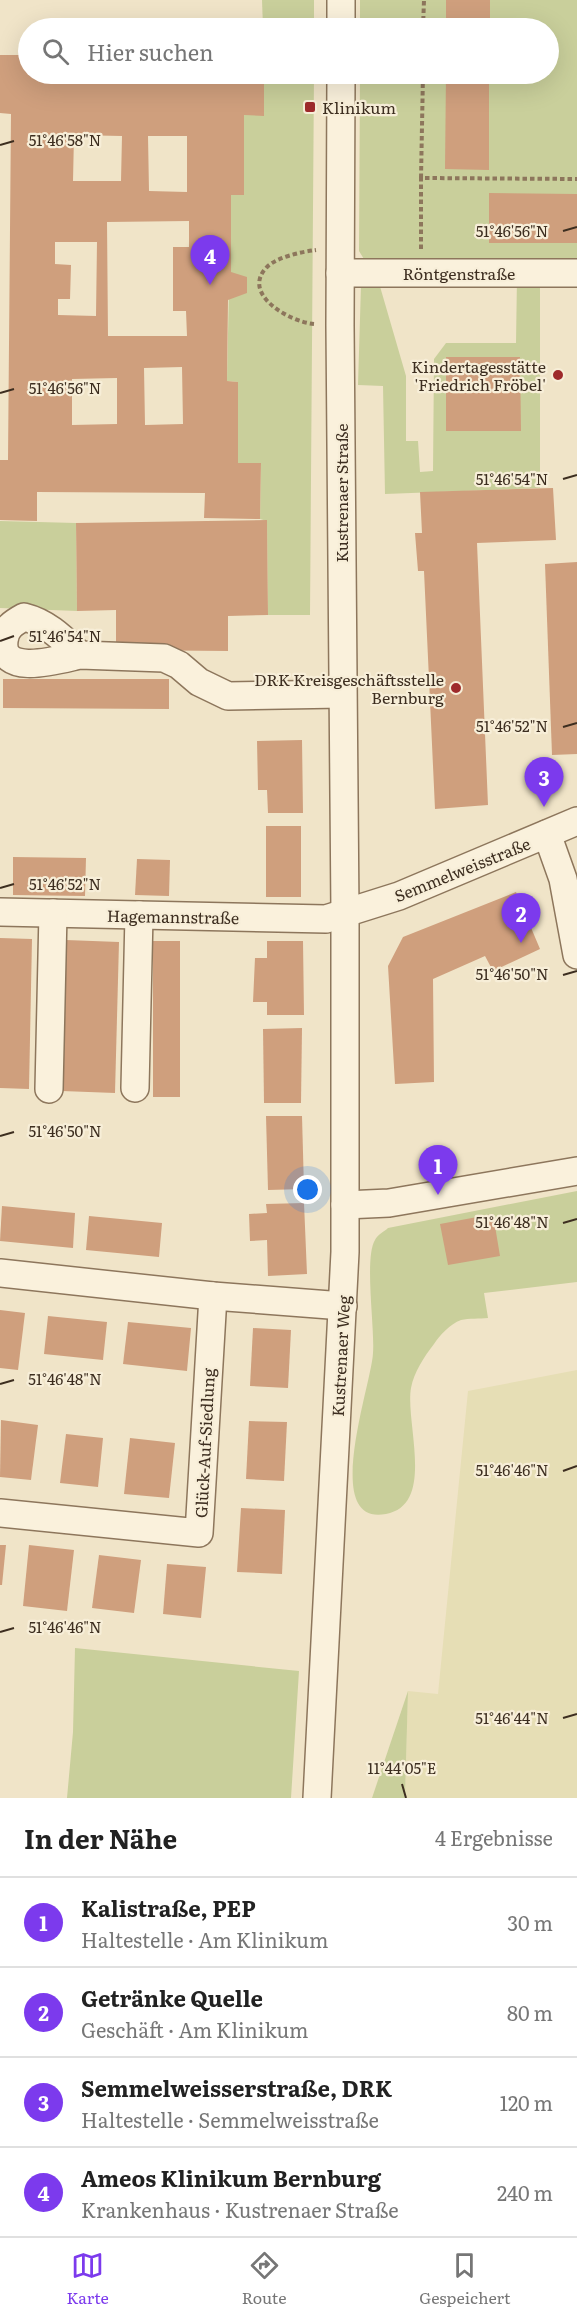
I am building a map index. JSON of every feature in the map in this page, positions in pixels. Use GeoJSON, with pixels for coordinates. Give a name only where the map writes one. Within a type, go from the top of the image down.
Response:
{"type":"FeatureCollection","features":[{"type":"Feature","properties":{"kind":"street"},"geometry":{"type":"LineString","coordinates":[[341,0],[341,18]]}},
{"type":"Feature","properties":{"kind":"street","name":"Kustrenaer Straße"},"geometry":{"type":"LineString","coordinates":[[341,84],[340,326],[345,913]]}},
{"type":"Feature","properties":{"kind":"street","name":"Röntgenstraße"},"geometry":{"type":"LineString","coordinates":[[340,260],[421,274],[577,273]]}},
{"type":"Feature","properties":{"kind":"street"},"geometry":{"type":"LineString","coordinates":[[80,655],[57,633],[39,621],[24,617],[6,623],[3,648],[10,659],[24,664],[80,655],[164,658],[179,665],[199,682],[228,696],[342,694]]}},
{"type":"Feature","properties":{"kind":"street","name":"Semmelweisstraße"},"geometry":{"type":"LineString","coordinates":[[345,913],[399,896],[577,821]]}},
{"type":"Feature","properties":{"kind":"street"},"geometry":{"type":"LineString","coordinates":[[547,834],[563,879],[577,955]]}},
{"type":"Feature","properties":{"kind":"street","name":"Hagemannstraße"},"geometry":{"type":"LineString","coordinates":[[0,912],[326,919],[345,913]]}},
{"type":"Feature","properties":{"kind":"street","name":"Kustrenaer Weg"},"geometry":{"type":"LineString","coordinates":[[317,1798],[343,1306],[345,913]]}},
{"type":"Feature","properties":{"kind":"street"},"geometry":{"type":"LineString","coordinates":[[49,1089],[53,914]]}},
{"type":"Feature","properties":{"kind":"street"},"geometry":{"type":"LineString","coordinates":[[135,1088],[139,915]]}},
{"type":"Feature","properties":{"kind":"street"},"geometry":{"type":"LineString","coordinates":[[345,1205],[389,1203],[577,1171]]}},
{"type":"Feature","properties":{"kind":"street"},"geometry":{"type":"LineString","coordinates":[[0,1273],[213,1296],[343,1306]]}},
{"type":"Feature","properties":{"kind":"street","name":"Glück-Auf-Siedlung"},"geometry":{"type":"LineString","coordinates":[[0,1513],[199,1533],[213,1296]]}},
{"type":"Feature","properties":{"kind":"path"},"geometry":{"type":"LineString","coordinates":[[423,18],[424,0]]}},
{"type":"Feature","properties":{"kind":"path"},"geometry":{"type":"LineString","coordinates":[[421,274],[423,84]]}},
{"type":"Feature","properties":{"kind":"path"},"geometry":{"type":"LineString","coordinates":[[422,178],[577,179]]}},
{"type":"Feature","properties":{"kind":"path"},"geometry":{"type":"LineString","coordinates":[[340,260],[302,252],[267,267],[260,286],[265,298],[283,315],[303,323],[340,326]]}},
{"type":"Feature","properties":{"kind":"shaded area"},"geometry":{"type":"Polygon","coordinates":[[[577,1370],[577,1798],[405,1798],[408,1691],[438,1694],[468,1391],[577,1370]]]}},
{"type":"Feature","properties":{"kind":"green space"},"geometry":{"type":"Polygon","coordinates":[[[262,0],[314,0],[314,18],[263,18],[262,0]]]}},
{"type":"Feature","properties":{"kind":"green space"},"geometry":{"type":"Polygon","coordinates":[[[360,0],[577,0],[577,267],[367,264],[359,251],[360,84],[559,84],[559,18],[360,18],[360,0]]]}},
{"type":"Feature","properties":{"kind":"green space"},"geometry":{"type":"Polygon","coordinates":[[[263,84],[314,84],[310,615],[268,615],[267,521],[260,519],[261,463],[238,463],[238,382],[227,381],[231,195],[244,195],[244,115],[264,115],[263,84]]]}},
{"type":"Feature","properties":{"kind":"green space"},"geometry":{"type":"Polygon","coordinates":[[[517,277],[540,279],[540,488],[385,494],[383,386],[358,385],[361,285],[379,283],[406,376],[406,441],[418,441],[420,472],[433,471],[434,359],[446,343],[516,343],[517,277]]]}},
{"type":"Feature","properties":{"kind":"green space"},"geometry":{"type":"Polygon","coordinates":[[[0,521],[76,523],[77,611],[0,608],[0,521]]]}},
{"type":"Feature","properties":{"kind":"green space"},"geometry":{"type":"Polygon","coordinates":[[[577,1191],[577,1282],[484,1293],[488,1318],[461,1320],[442,1334],[420,1365],[411,1388],[410,1403],[415,1461],[410,1495],[401,1507],[386,1514],[366,1512],[356,1499],[353,1477],[354,1450],[373,1353],[370,1262],[376,1238],[388,1228],[577,1191]]]}},
{"type":"Feature","properties":{"kind":"green space"},"geometry":{"type":"Polygon","coordinates":[[[75,1648],[299,1671],[291,1798],[67,1798],[73,1732],[75,1648]]]}},
{"type":"Feature","properties":{"kind":"green space"},"geometry":{"type":"Polygon","coordinates":[[[408,1691],[405,1798],[372,1798],[408,1691]]]}},
{"type":"Feature","properties":{"kind":"building"},"geometry":{"type":"Polygon","coordinates":[[[446,0],[490,0],[490,18],[446,18],[446,0]]]}},
{"type":"Feature","properties":{"kind":"building"},"geometry":{"type":"Polygon","coordinates":[[[0,55],[18,55],[18,84],[264,84],[264,116],[244,115],[244,195],[231,195],[231,272],[247,277],[247,293],[228,300],[227,381],[238,382],[238,463],[261,463],[260,519],[204,518],[205,493],[37,492],[37,521],[0,520],[0,460],[8,460],[11,114],[0,113],[0,55]],[[74,135],[73,181],[121,181],[122,136],[74,135]],[[148,136],[149,191],[187,192],[187,136],[148,136]],[[189,221],[107,222],[108,336],[187,336],[186,311],[173,311],[173,247],[189,247],[189,221]],[[55,242],[55,264],[71,265],[70,299],[58,299],[58,315],[96,316],[97,242],[55,242]],[[182,367],[144,368],[145,425],[183,424],[182,367]],[[117,378],[72,379],[72,425],[117,424],[117,378]]]}},
{"type":"Feature","properties":{"kind":"building"},"geometry":{"type":"Polygon","coordinates":[[[446,84],[489,84],[489,170],[445,169],[446,84]]]}},
{"type":"Feature","properties":{"kind":"building"},"geometry":{"type":"Polygon","coordinates":[[[489,193],[577,194],[577,243],[489,243],[489,193]]]}},
{"type":"Feature","properties":{"kind":"building"},"geometry":{"type":"Polygon","coordinates":[[[446,357],[520,357],[521,431],[446,431],[446,357]]]}},
{"type":"Feature","properties":{"kind":"building","name":"DRK Kreisgeschäftsstelle Bernburg"},"geometry":{"type":"Polygon","coordinates":[[[553,488],[556,540],[477,543],[488,805],[435,809],[424,571],[418,571],[415,533],[422,533],[420,492],[553,488]]]}},
{"type":"Feature","properties":{"kind":"building"},"geometry":{"type":"Polygon","coordinates":[[[267,520],[268,615],[228,616],[228,651],[116,650],[116,610],[77,611],[76,523],[267,520]]]}},
{"type":"Feature","properties":{"kind":"building"},"geometry":{"type":"Polygon","coordinates":[[[577,562],[577,754],[552,755],[545,564],[577,562]]]}},
{"type":"Feature","properties":{"kind":"building"},"geometry":{"type":"Polygon","coordinates":[[[3,679],[169,679],[169,709],[3,708],[3,679]]]}},
{"type":"Feature","properties":{"kind":"building"},"geometry":{"type":"Polygon","coordinates":[[[302,740],[303,813],[268,813],[267,790],[258,790],[257,741],[302,740]]]}},
{"type":"Feature","properties":{"kind":"building"},"geometry":{"type":"Polygon","coordinates":[[[266,826],[301,826],[301,897],[266,897],[266,826]]]}},
{"type":"Feature","properties":{"kind":"building"},"geometry":{"type":"Polygon","coordinates":[[[13,857],[86,858],[85,896],[13,895],[13,857]]]}},
{"type":"Feature","properties":{"kind":"building"},"geometry":{"type":"Polygon","coordinates":[[[137,859],[170,860],[169,896],[135,895],[137,859]]]}},
{"type":"Feature","properties":{"kind":"building"},"geometry":{"type":"Polygon","coordinates":[[[516,892],[540,949],[493,971],[485,956],[433,979],[434,1082],[395,1084],[388,966],[403,937],[516,892]]]}},
{"type":"Feature","properties":{"kind":"building"},"geometry":{"type":"Polygon","coordinates":[[[0,938],[32,939],[29,1089],[0,1088],[0,938]]]}},
{"type":"Feature","properties":{"kind":"building"},"geometry":{"type":"Polygon","coordinates":[[[66,940],[119,942],[115,1093],[62,1091],[66,940]]]}},
{"type":"Feature","properties":{"kind":"building"},"geometry":{"type":"Polygon","coordinates":[[[153,941],[180,941],[180,1097],[153,1097],[153,941]]]}},
{"type":"Feature","properties":{"kind":"building"},"geometry":{"type":"Polygon","coordinates":[[[267,941],[303,941],[304,1015],[267,1015],[267,1002],[253,1002],[255,958],[267,958],[267,941]]]}},
{"type":"Feature","properties":{"kind":"building"},"geometry":{"type":"Polygon","coordinates":[[[302,1028],[301,1103],[264,1103],[263,1029],[302,1028]]]}},
{"type":"Feature","properties":{"kind":"building"},"geometry":{"type":"Polygon","coordinates":[[[266,1116],[302,1116],[304,1189],[268,1190],[266,1116]]]}},
{"type":"Feature","properties":{"kind":"building"},"geometry":{"type":"Polygon","coordinates":[[[304,1203],[307,1274],[268,1276],[267,1240],[250,1241],[249,1214],[267,1213],[266,1204],[304,1203]]]}},
{"type":"Feature","properties":{"kind":"building"},"geometry":{"type":"Polygon","coordinates":[[[2,1206],[75,1213],[73,1248],[0,1241],[2,1206]]]}},
{"type":"Feature","properties":{"kind":"building"},"geometry":{"type":"Polygon","coordinates":[[[493,1214],[500,1256],[448,1265],[440,1224],[493,1214]]]}},
{"type":"Feature","properties":{"kind":"building"},"geometry":{"type":"Polygon","coordinates":[[[89,1216],[162,1223],[159,1257],[86,1250],[89,1216]]]}},
{"type":"Feature","properties":{"kind":"building"},"geometry":{"type":"Polygon","coordinates":[[[0,1310],[25,1313],[18,1370],[0,1368],[0,1310]]]}},
{"type":"Feature","properties":{"kind":"building"},"geometry":{"type":"Polygon","coordinates":[[[48,1316],[107,1322],[103,1360],[44,1354],[48,1316]]]}},
{"type":"Feature","properties":{"kind":"building"},"geometry":{"type":"Polygon","coordinates":[[[128,1322],[191,1328],[187,1371],[123,1364],[128,1322]]]}},
{"type":"Feature","properties":{"kind":"building"},"geometry":{"type":"Polygon","coordinates":[[[253,1328],[291,1330],[288,1388],[250,1386],[253,1328]]]}},
{"type":"Feature","properties":{"kind":"building"},"geometry":{"type":"Polygon","coordinates":[[[1,1420],[38,1425],[31,1480],[0,1477],[1,1420]]]}},
{"type":"Feature","properties":{"kind":"building"},"geometry":{"type":"Polygon","coordinates":[[[249,1421],[287,1422],[284,1481],[246,1479],[249,1421]]]}},
{"type":"Feature","properties":{"kind":"building"},"geometry":{"type":"Polygon","coordinates":[[[66,1434],[103,1438],[98,1487],[60,1483],[66,1434]]]}},
{"type":"Feature","properties":{"kind":"building"},"geometry":{"type":"Polygon","coordinates":[[[130,1438],[175,1443],[169,1498],[124,1494],[130,1438]]]}},
{"type":"Feature","properties":{"kind":"building"},"geometry":{"type":"Polygon","coordinates":[[[241,1508],[285,1510],[282,1574],[237,1572],[241,1508]]]}},
{"type":"Feature","properties":{"kind":"building"},"geometry":{"type":"Polygon","coordinates":[[[0,1545],[6,1545],[2,1585],[0,1585],[0,1545]]]}},
{"type":"Feature","properties":{"kind":"building"},"geometry":{"type":"Polygon","coordinates":[[[29,1545],[74,1550],[67,1611],[23,1606],[29,1545]]]}},
{"type":"Feature","properties":{"kind":"building"},"geometry":{"type":"Polygon","coordinates":[[[99,1555],[141,1560],[134,1613],[92,1608],[99,1555]]]}},
{"type":"Feature","properties":{"kind":"building"},"geometry":{"type":"Polygon","coordinates":[[[167,1564],[206,1567],[201,1618],[163,1614],[167,1564]]]}},
{"type":"Feature","properties":{"kind":"place","name":"Klinikum"},"geometry":{"type":"Point","coordinates":[310,107]}},
{"type":"Feature","properties":{"kind":"place","name":"Ameos Klinikum Bernburg"},"geometry":{"type":"Point","coordinates":[210,285]}},
{"type":"Feature","properties":{"kind":"place","name":"Kindertagesstätte 'Friedrich Fröbel'"},"geometry":{"type":"Point","coordinates":[558,375]}},
{"type":"Feature","properties":{"kind":"place","name":"DRK Kreisgeschäftsstelle Bernburg"},"geometry":{"type":"Point","coordinates":[456,688]}},
{"type":"Feature","properties":{"kind":"place","name":"Semmelweisserstraße, DRK"},"geometry":{"type":"Point","coordinates":[544,807]}},
{"type":"Feature","properties":{"kind":"place","name":"Getränke Quelle"},"geometry":{"type":"Point","coordinates":[521,943]}},
{"type":"Feature","properties":{"kind":"place","name":"Kalistraße, PEP"},"geometry":{"type":"Point","coordinates":[438,1195]}}]}
